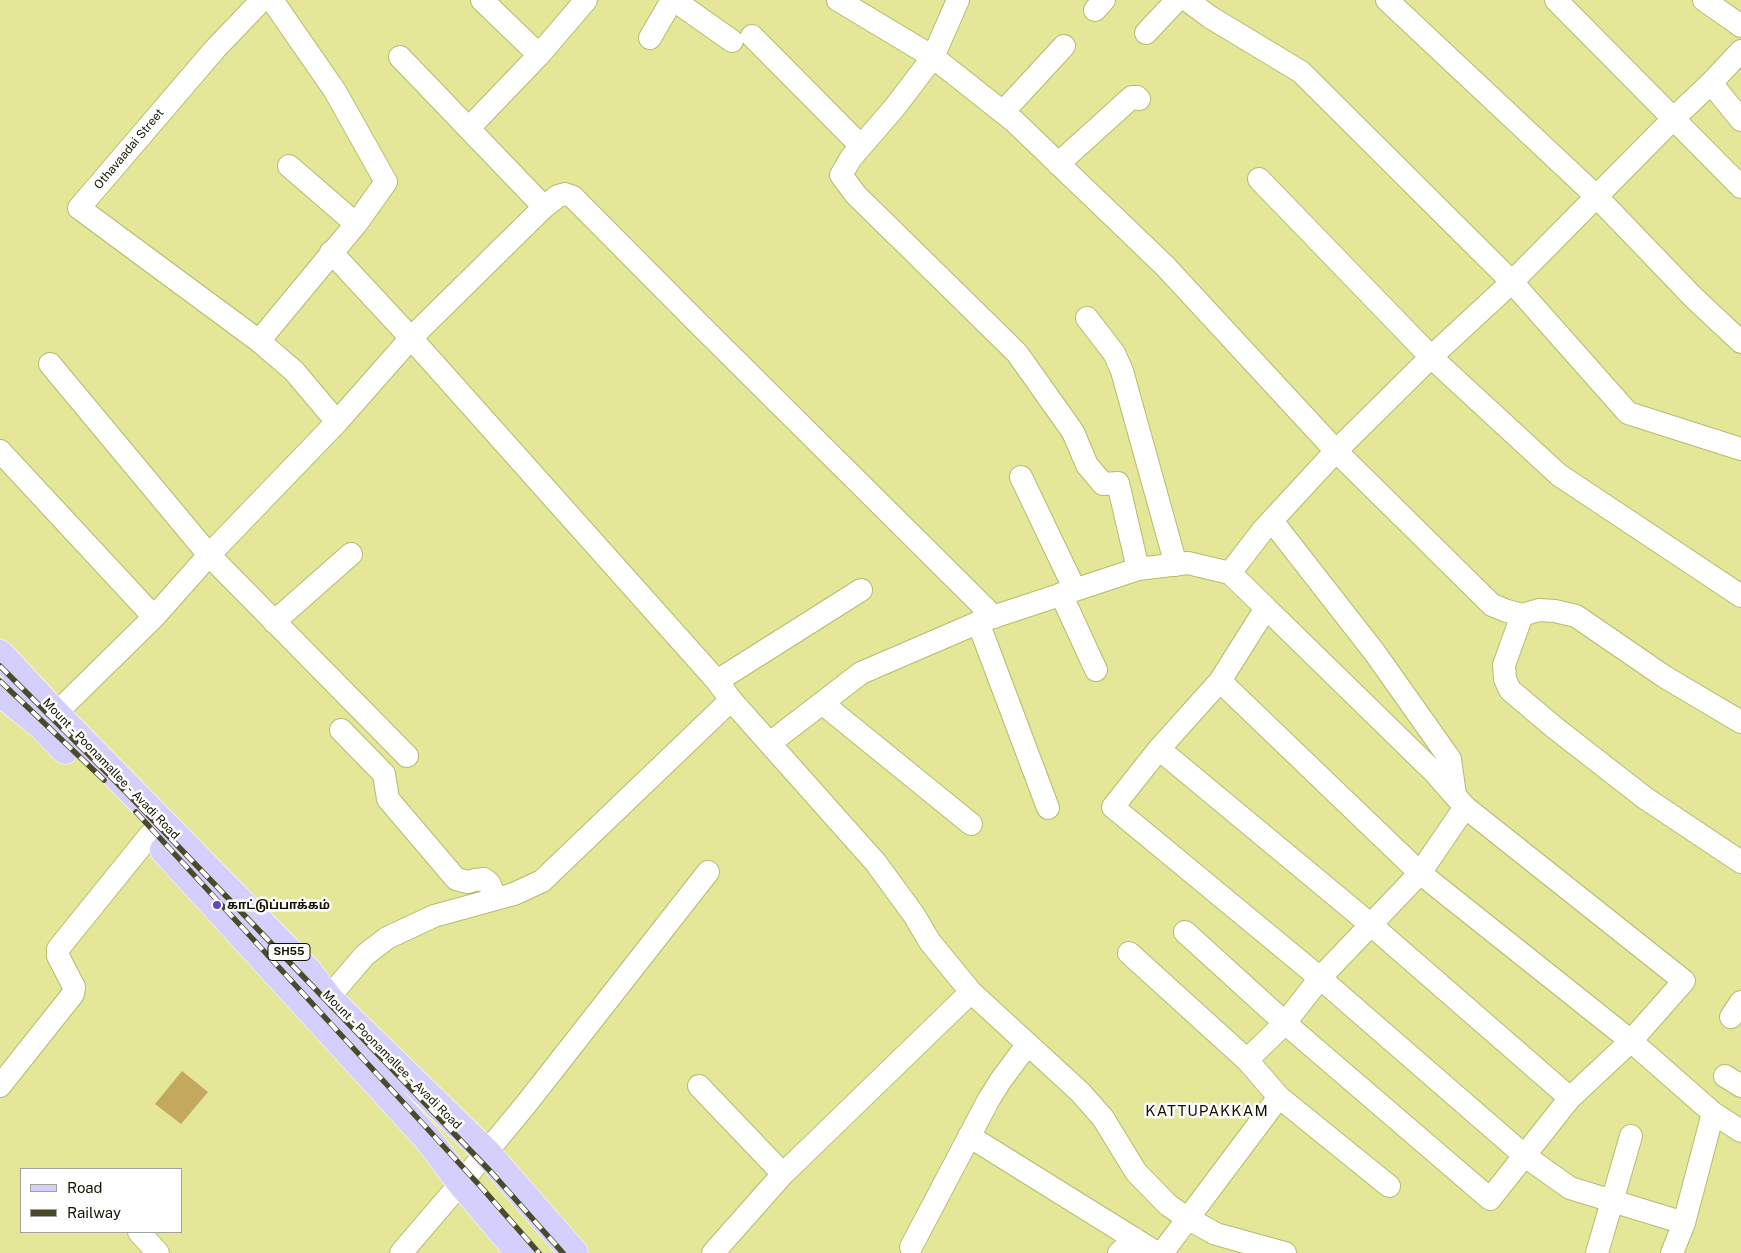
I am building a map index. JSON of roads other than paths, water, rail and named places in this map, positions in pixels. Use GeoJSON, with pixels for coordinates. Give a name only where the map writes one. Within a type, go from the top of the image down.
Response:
{"type":"FeatureCollection","features":[{"type":"Feature","properties":{"kind":"main road","name":"Mount - Poonamallee - Avadi Road"},"geometry":{"type":"LineString","coordinates":[[0,654],[49,720],[150,835],[321,1006],[486,1152],[574,1253]]}},
{"type":"Feature","properties":{"kind":"main road","name":"Mount - Poonamallee - Avadi Road"},"geometry":{"type":"LineString","coordinates":[[0,692],[49,720],[307,970],[321,1006],[461,1183],[520,1253]]}},
{"type":"Feature","properties":{"kind":"street","name":"Othavaadai Street"},"geometry":{"type":"LineString","coordinates":[[259,341],[79,208],[178,91],[262,0]]}},
{"type":"Feature","properties":{"kind":"street"},"geometry":{"type":"LineString","coordinates":[[272,0],[335,91],[386,182],[356,224],[259,341],[294,371],[337,422]]}},
{"type":"Feature","properties":{"kind":"street"},"geometry":{"type":"LineString","coordinates":[[482,0],[539,55]]}},
{"type":"Feature","properties":{"kind":"street"},"geometry":{"type":"LineString","coordinates":[[469,128],[539,55],[586,0]]}},
{"type":"Feature","properties":{"kind":"street"},"geometry":{"type":"LineString","coordinates":[[650,38],[673,0],[742,39],[861,146]]}},
{"type":"Feature","properties":{"kind":"street"},"geometry":{"type":"LineString","coordinates":[[838,0],[933,56],[1003,112],[1165,266],[1336,451],[1492,605],[1522,615],[1539,610],[1555,611],[1576,616],[1665,677],[1741,722]]}},
{"type":"Feature","properties":{"kind":"street"},"geometry":{"type":"LineString","coordinates":[[958,0],[933,56],[895,108],[851,158],[841,175],[856,195],[1017,353],[1073,432],[1087,465],[1103,484],[1118,483],[1138,570]]}},
{"type":"Feature","properties":{"kind":"street"},"geometry":{"type":"LineString","coordinates":[[1387,0],[1596,196],[1694,298],[1741,342]]}},
{"type":"Feature","properties":{"kind":"street"},"geometry":{"type":"LineString","coordinates":[[1704,0],[1741,26]]}},
{"type":"Feature","properties":{"kind":"street"},"geometry":{"type":"LineString","coordinates":[[1146,33],[1189,1],[1301,72],[1512,282],[1628,413],[1741,449]]}},
{"type":"Feature","properties":{"kind":"street"},"geometry":{"type":"LineString","coordinates":[[1563,2],[1741,186]]}},
{"type":"Feature","properties":{"kind":"street"},"geometry":{"type":"LineString","coordinates":[[1003,112],[1064,46]]}},
{"type":"Feature","properties":{"kind":"street"},"geometry":{"type":"LineString","coordinates":[[1230,573],[1272,521],[1336,451],[1431,357],[1512,282],[1741,51]]}},
{"type":"Feature","properties":{"kind":"street"},"geometry":{"type":"LineString","coordinates":[[400,57],[544,206]]}},
{"type":"Feature","properties":{"kind":"street"},"geometry":{"type":"LineString","coordinates":[[1711,83],[1741,120]]}},
{"type":"Feature","properties":{"kind":"street"},"geometry":{"type":"LineString","coordinates":[[1058,164],[1132,97],[1140,99]]}},
{"type":"Feature","properties":{"kind":"street"},"geometry":{"type":"LineString","coordinates":[[289,166],[356,224]]}},
{"type":"Feature","properties":{"kind":"street"},"geometry":{"type":"LineString","coordinates":[[1259,179],[1431,357],[1559,475],[1741,596]]}},
{"type":"Feature","properties":{"kind":"street"},"geometry":{"type":"LineString","coordinates":[[49,720],[154,617],[209,555],[337,422],[411,338],[544,206],[558,196],[565,194],[573,197],[986,619],[1048,808]]}},
{"type":"Feature","properties":{"kind":"street"},"geometry":{"type":"LineString","coordinates":[[331,252],[411,338],[717,681],[731,700],[876,863],[914,915],[930,942],[970,992],[1080,1092],[1103,1118],[1136,1172],[1168,1205],[1216,1234],[1284,1253]]}},
{"type":"Feature","properties":{"kind":"street"},"geometry":{"type":"LineString","coordinates":[[1087,318],[1114,353],[1122,371],[1176,566]]}},
{"type":"Feature","properties":{"kind":"street"},"geometry":{"type":"LineString","coordinates":[[50,364],[209,555],[407,756]]}},
{"type":"Feature","properties":{"kind":"street"},"geometry":{"type":"LineString","coordinates":[[0,451],[154,617]]}},
{"type":"Feature","properties":{"kind":"street"},"geometry":{"type":"LineString","coordinates":[[1021,477],[1068,592],[1096,670]]}},
{"type":"Feature","properties":{"kind":"street"},"geometry":{"type":"LineString","coordinates":[[1247,1060],[1285,1023],[1320,978],[1420,873],[1460,801],[1450,759],[1375,653],[1272,521]]}},
{"type":"Feature","properties":{"kind":"street"},"geometry":{"type":"LineString","coordinates":[[274,622],[351,554]]}},
{"type":"Feature","properties":{"kind":"street"},"geometry":{"type":"LineString","coordinates":[[770,743],[861,673],[986,619],[1138,570],[1188,563],[1230,573],[1435,772],[1460,801],[1684,981],[1632,1040],[1570,1098],[1490,1199],[1285,1023],[1185,932]]}},
{"type":"Feature","properties":{"kind":"street"},"geometry":{"type":"LineString","coordinates":[[717,681],[861,590]]}},
{"type":"Feature","properties":{"kind":"street"},"geometry":{"type":"LineString","coordinates":[[1266,608],[1220,681],[1159,750],[1113,807],[1320,978],[1525,1156],[1570,1188],[1684,1223]]}},
{"type":"Feature","properties":{"kind":"street"},"geometry":{"type":"LineString","coordinates":[[1522,615],[1504,665],[1505,679],[1510,690],[1555,728],[1645,798],[1741,862]]}},
{"type":"Feature","properties":{"kind":"street"},"geometry":{"type":"LineString","coordinates":[[1220,681],[1420,873],[1632,1040],[1713,1113],[1741,1131]]}},
{"type":"Feature","properties":{"kind":"street"},"geometry":{"type":"LineString","coordinates":[[321,1006],[365,955],[387,938],[434,916],[514,894],[542,881],[731,700]]}},
{"type":"Feature","properties":{"kind":"street"},"geometry":{"type":"LineString","coordinates":[[822,703],[971,824]]}},
{"type":"Feature","properties":{"kind":"street"},"geometry":{"type":"LineString","coordinates":[[341,730],[384,774],[388,799],[456,879],[468,882],[484,879],[496,899]]}},
{"type":"Feature","properties":{"kind":"street"},"geometry":{"type":"LineString","coordinates":[[1159,750],[1370,924],[1570,1098]]}},
{"type":"Feature","properties":{"kind":"street"},"geometry":{"type":"LineString","coordinates":[[0,1086],[73,994],[74,987],[58,956],[58,949],[150,835]]}},
{"type":"Feature","properties":{"kind":"street"},"geometry":{"type":"LineString","coordinates":[[401,1253],[527,1103],[708,872]]}},
{"type":"Feature","properties":{"kind":"street"},"geometry":{"type":"LineString","coordinates":[[1128,953],[1247,1060],[1280,1097],[1390,1186]]}},
{"type":"Feature","properties":{"kind":"street"},"geometry":{"type":"LineString","coordinates":[[713,1253],[783,1174],[970,992]]}},
{"type":"Feature","properties":{"kind":"street"},"geometry":{"type":"LineString","coordinates":[[911,1247],[1001,1080],[1027,1045]]}},
{"type":"Feature","properties":{"kind":"street"},"geometry":{"type":"LineString","coordinates":[[699,1086],[783,1174]]}},
{"type":"Feature","properties":{"kind":"street"},"geometry":{"type":"LineString","coordinates":[[1162,1253],[1280,1097]]}},
{"type":"Feature","properties":{"kind":"street"},"geometry":{"type":"LineString","coordinates":[[1672,1253],[1684,1223],[1713,1113]]}},
{"type":"Feature","properties":{"kind":"street"},"geometry":{"type":"LineString","coordinates":[[970,1136],[1127,1246],[1157,1253]]}},
{"type":"Feature","properties":{"kind":"street"},"geometry":{"type":"LineString","coordinates":[[1597,1253],[1630,1136]]}},
{"type":"Feature","properties":{"kind":"street"},"geometry":{"type":"LineString","coordinates":[[140,1233],[158,1253]]}},
{"type":"Feature","properties":{"kind":"railway"},"geometry":{"type":"LineString","coordinates":[[0,666],[125,791],[492,1173],[563,1253]]}},
{"type":"Feature","properties":{"kind":"railway"},"geometry":{"type":"LineString","coordinates":[[0,681],[104,780]]}},
{"type":"Feature","properties":{"kind":"railway"},"geometry":{"type":"LineString","coordinates":[[136,812],[481,1187],[539,1253]]}},
{"type":"Feature","properties":{"kind":"place","name":"காட்டுப்பாக்கம்"},"geometry":{"type":"Point","coordinates":[217,905]}},
{"type":"Feature","properties":{"kind":"district","name":"KATTUPAKKAM"},"geometry":{"type":"Point","coordinates":[1207,1111]}}]}
